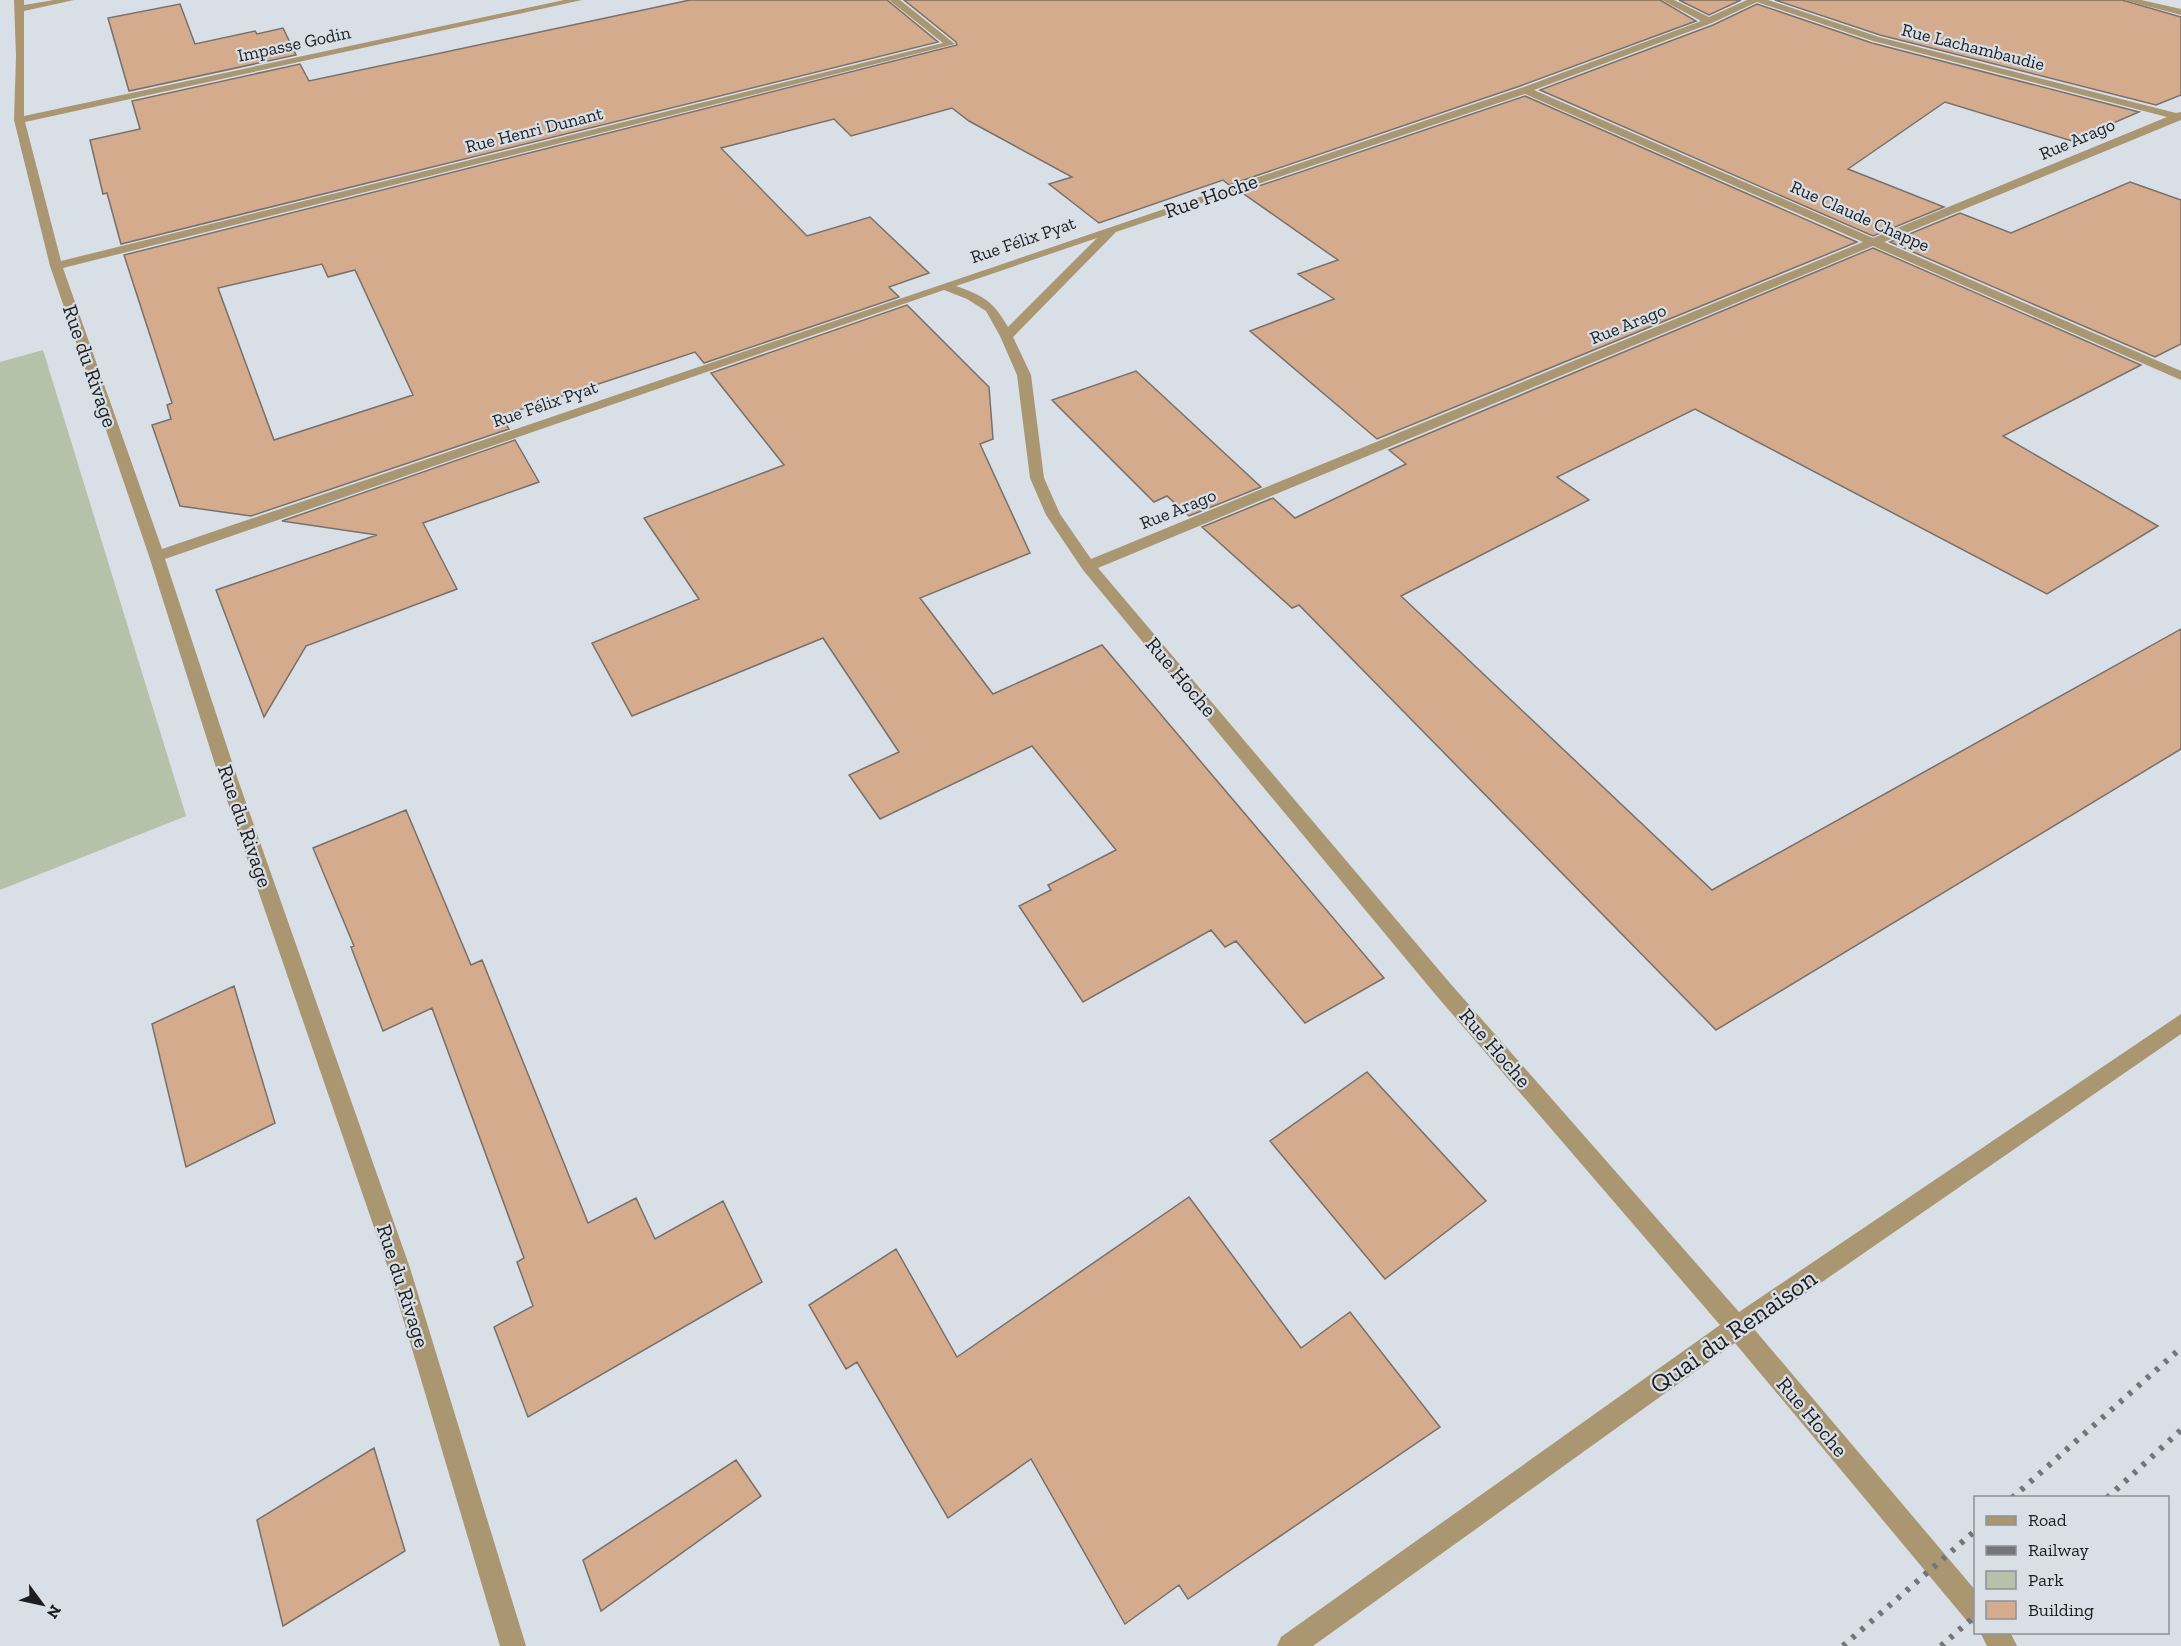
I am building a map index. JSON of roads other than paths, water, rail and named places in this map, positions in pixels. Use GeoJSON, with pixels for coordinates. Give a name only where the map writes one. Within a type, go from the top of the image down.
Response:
{"type":"FeatureCollection","features":[{"type":"Feature","properties":{"kind":"street"},"geometry":{"type":"LineString","coordinates":[[19,5],[69,0]]}},
{"type":"Feature","properties":{"kind":"street","name":"Impasse Godin"},"geometry":{"type":"LineString","coordinates":[[18,120],[577,0]]}},
{"type":"Feature","properties":{"kind":"street","name":"Rue Henri Dunant"},"geometry":{"type":"LineString","coordinates":[[56,266],[950,44],[894,0]]}},
{"type":"Feature","properties":{"kind":"street"},"geometry":{"type":"LineString","coordinates":[[1667,0],[1709,21]]}},
{"type":"Feature","properties":{"kind":"street","name":"Rue Hoche"},"geometry":{"type":"LineString","coordinates":[[1757,0],[1709,21],[1525,90],[1113,229],[1006,336],[1024,375],[1037,478],[1053,515],[1088,566],[1442,988],[1737,1328],[1974,1610]]}},
{"type":"Feature","properties":{"kind":"street","name":"Rue Lachambaudie"},"geometry":{"type":"LineString","coordinates":[[1757,0],[1876,39],[2180,117]]}},
{"type":"Feature","properties":{"kind":"street"},"geometry":{"type":"LineString","coordinates":[[2129,0],[2181,12]]}},
{"type":"Feature","properties":{"kind":"street","name":"Rue du Rivage"},"geometry":{"type":"LineString","coordinates":[[19,5],[21,56],[18,120],[56,266],[157,556],[228,777],[399,1268],[513,1646]]}},
{"type":"Feature","properties":{"kind":"street","name":"Rue Claude Chappe"},"geometry":{"type":"LineString","coordinates":[[1525,90],[2181,376]]}},
{"type":"Feature","properties":{"kind":"street","name":"Rue Arago"},"geometry":{"type":"LineString","coordinates":[[1088,566],[2180,117]]}},
{"type":"Feature","properties":{"kind":"street","name":"Rue Félix Pyat"},"geometry":{"type":"LineString","coordinates":[[157,556],[1113,229]]}},
{"type":"Feature","properties":{"kind":"street","name":"Rue Félix Pyat"},"geometry":{"type":"LineString","coordinates":[[944,286],[971,296],[991,309],[1006,336]]}},
{"type":"Feature","properties":{"kind":"street","name":"Quai du Renaison"},"geometry":{"type":"LineString","coordinates":[[1290,1646],[1737,1328],[2181,1023]]}},
{"type":"Feature","properties":{"kind":"street"},"geometry":{"type":"LineString","coordinates":[[1995,1634],[2004,1646]]}},
{"type":"Feature","properties":{"kind":"railway"},"geometry":{"type":"LineString","coordinates":[[2014,1496],[2181,1348]]}},
{"type":"Feature","properties":{"kind":"railway"},"geometry":{"type":"LineString","coordinates":[[2109,1496],[2181,1430]]}},
{"type":"Feature","properties":{"kind":"railway"},"geometry":{"type":"LineString","coordinates":[[1843,1646],[1974,1532]]}},
{"type":"Feature","properties":{"kind":"railway"},"geometry":{"type":"LineString","coordinates":[[1941,1646],[1974,1617]]}}]}
